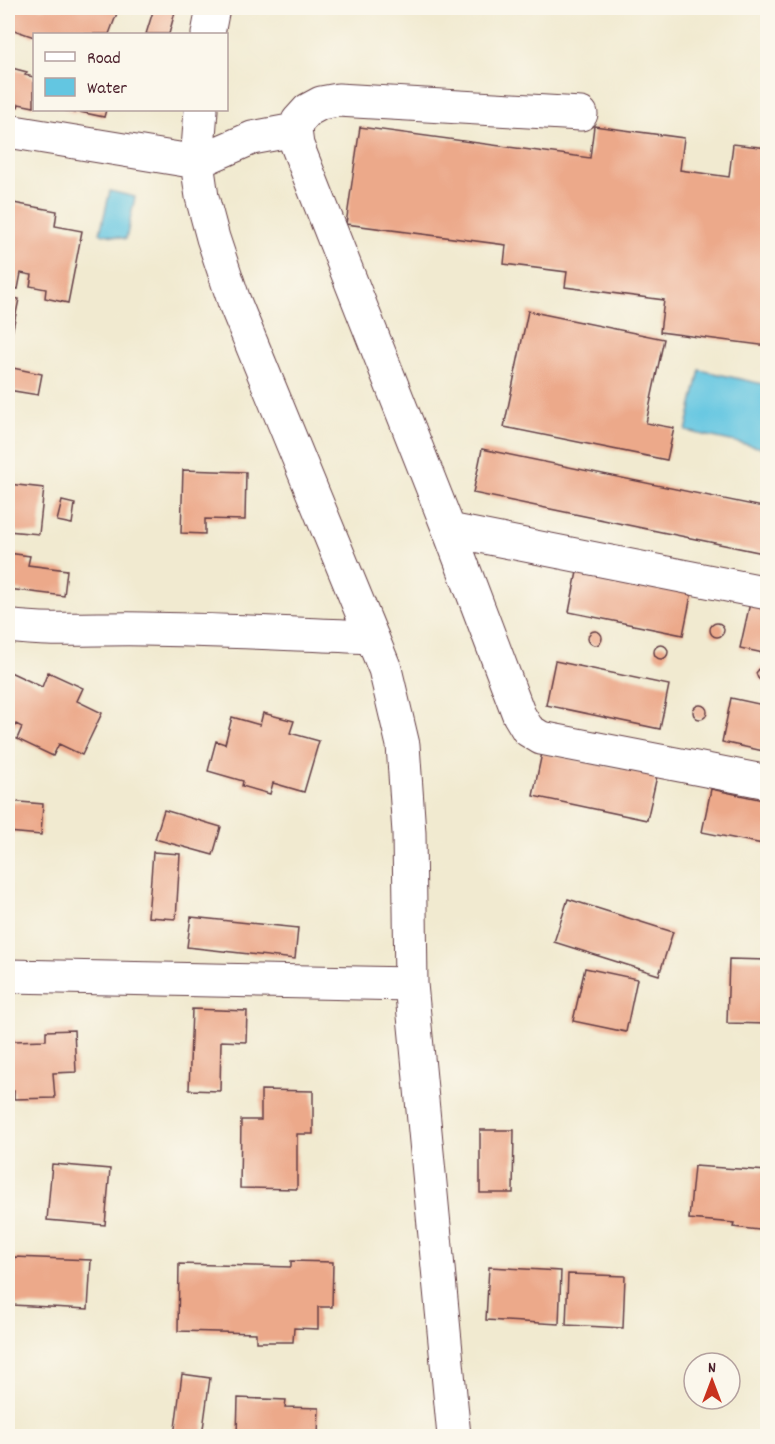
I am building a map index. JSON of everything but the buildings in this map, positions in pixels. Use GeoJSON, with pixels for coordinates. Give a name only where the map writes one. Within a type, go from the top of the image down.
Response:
{"type":"FeatureCollection","features":[{"type":"Feature","properties":{"kind":"street"},"geometry":{"type":"LineString","coordinates":[[208,33],[213,8]]}},
{"type":"Feature","properties":{"kind":"street"},"geometry":{"type":"LineString","coordinates":[[581,114],[338,100],[321,103],[309,110],[298,121],[295,130],[297,145],[519,715],[528,730],[542,738],[768,782]]}},
{"type":"Feature","properties":{"kind":"street"},"geometry":{"type":"LineString","coordinates":[[201,111],[198,162],[202,197],[213,238],[234,301],[385,669],[403,745],[409,833],[411,984],[454,1437]]}},
{"type":"Feature","properties":{"kind":"street"},"geometry":{"type":"LineString","coordinates":[[8,131],[198,162],[252,138],[295,130]]}},
{"type":"Feature","properties":{"kind":"street"},"geometry":{"type":"LineString","coordinates":[[448,530],[768,592]]}},
{"type":"Feature","properties":{"kind":"street"},"geometry":{"type":"LineString","coordinates":[[8,626],[64,630],[232,631],[372,637]]}},
{"type":"Feature","properties":{"kind":"street"},"geometry":{"type":"LineString","coordinates":[[8,976],[411,984]]}},
{"type":"Feature","properties":{"kind":"water"},"geometry":{"type":"Polygon","coordinates":[[[110,191],[135,197],[126,239],[100,233],[110,191]]]}},
{"type":"Feature","properties":{"kind":"water"},"geometry":{"type":"Polygon","coordinates":[[[700,370],[767,385],[767,449],[686,431],[700,370]]]}}]}
